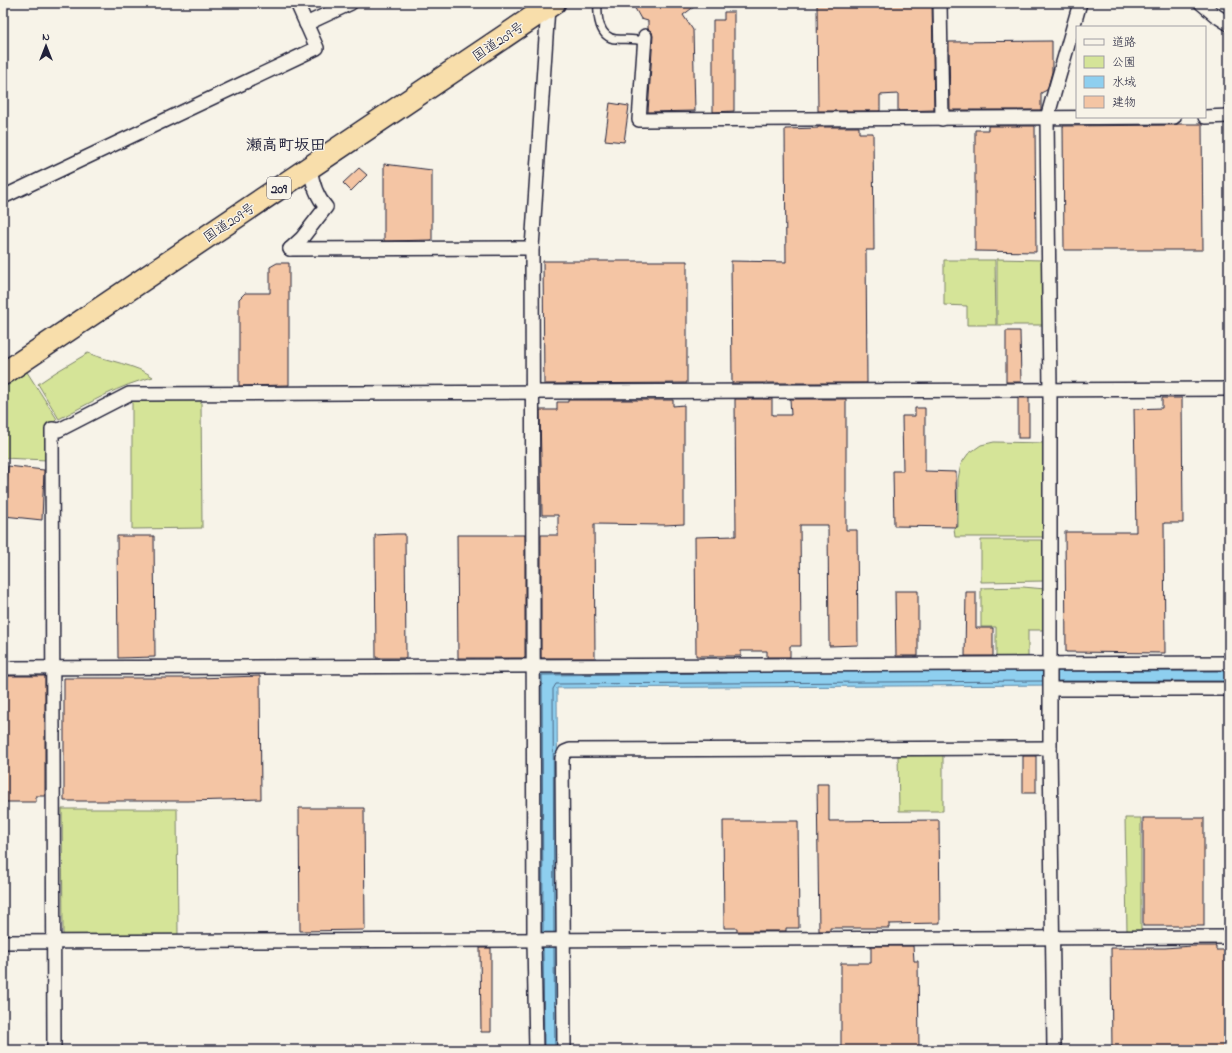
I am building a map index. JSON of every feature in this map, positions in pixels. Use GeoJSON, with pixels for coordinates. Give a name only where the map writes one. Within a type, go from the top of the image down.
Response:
{"type":"FeatureCollection","features":[{"type":"Feature","properties":{"kind":"highway","name":"国道209号"},"geometry":{"type":"LineString","coordinates":[[3,374],[551,5]]}},
{"type":"Feature","properties":{"kind":"street"},"geometry":{"type":"LineString","coordinates":[[3,197],[317,48],[297,3]]}},
{"type":"Feature","properties":{"kind":"street"},"geometry":{"type":"LineString","coordinates":[[306,24],[351,3]]}},
{"type":"Feature","properties":{"kind":"street"},"geometry":{"type":"LineString","coordinates":[[940,3],[942,119]]}},
{"type":"Feature","properties":{"kind":"street"},"geometry":{"type":"LineString","coordinates":[[1054,1050],[1050,748],[1050,390],[1047,118],[1080,3]]}},
{"type":"Feature","properties":{"kind":"street"},"geometry":{"type":"LineString","coordinates":[[1201,3],[1229,24]]}},
{"type":"Feature","properties":{"kind":"street"},"geometry":{"type":"LineString","coordinates":[[536,1050],[534,940],[532,248],[551,5]]}},
{"type":"Feature","properties":{"kind":"street"},"geometry":{"type":"LineString","coordinates":[[645,39],[639,120],[1076,118]]}},
{"type":"Feature","properties":{"kind":"street"},"geometry":{"type":"LineString","coordinates":[[1206,117],[1229,116]]}},
{"type":"Feature","properties":{"kind":"street"},"geometry":{"type":"LineString","coordinates":[[310,167],[312,180],[320,200],[326,207],[302,238],[290,248],[532,248]]}},
{"type":"Feature","properties":{"kind":"street"},"geometry":{"type":"LineString","coordinates":[[54,1050],[52,429],[59,430],[129,394],[1229,389]]}},
{"type":"Feature","properties":{"kind":"street"},"geometry":{"type":"LineString","coordinates":[[3,668],[1229,663]]}},
{"type":"Feature","properties":{"kind":"street"},"geometry":{"type":"LineString","coordinates":[[1051,689],[1229,689]]}},
{"type":"Feature","properties":{"kind":"street"},"geometry":{"type":"LineString","coordinates":[[564,1050],[562,758],[565,752],[570,750],[1050,748]]}},
{"type":"Feature","properties":{"kind":"street"},"geometry":{"type":"LineString","coordinates":[[3,942],[1229,937]]}},
{"type":"Feature","properties":{"kind":"lane"},"geometry":{"type":"LineString","coordinates":[[598,3],[599,21],[601,28],[606,34],[614,39],[645,39]]}},
{"type":"Feature","properties":{"kind":"green space"},"geometry":{"type":"Polygon","coordinates":[[[997,259],[1042,260],[1044,325],[997,325],[997,259]]]}},
{"type":"Feature","properties":{"kind":"green space"},"geometry":{"type":"Polygon","coordinates":[[[944,260],[995,260],[996,325],[967,325],[967,306],[944,305],[944,260]]]}},
{"type":"Feature","properties":{"kind":"green space"},"geometry":{"type":"Polygon","coordinates":[[[88,353],[139,369],[153,377],[140,380],[116,390],[59,419],[38,384],[88,353]]]}},
{"type":"Feature","properties":{"kind":"green space"},"geometry":{"type":"Polygon","coordinates":[[[27,372],[57,419],[48,428],[47,460],[3,458],[3,388],[27,372]]]}},
{"type":"Feature","properties":{"kind":"green space"},"geometry":{"type":"Polygon","coordinates":[[[132,400],[201,400],[202,528],[132,529],[132,400]]]}},
{"type":"Feature","properties":{"kind":"green space"},"geometry":{"type":"Polygon","coordinates":[[[994,442],[1046,443],[1046,537],[955,537],[954,528],[958,527],[958,479],[961,464],[968,454],[981,445],[994,442]]]}},
{"type":"Feature","properties":{"kind":"green space"},"geometry":{"type":"Polygon","coordinates":[[[1227,531],[1229,531],[1229,659],[1226,659],[1227,531]]]}},
{"type":"Feature","properties":{"kind":"green space"},"geometry":{"type":"Polygon","coordinates":[[[981,540],[1046,540],[1045,581],[981,582],[981,540]]]}},
{"type":"Feature","properties":{"kind":"green space"},"geometry":{"type":"Polygon","coordinates":[[[1023,587],[1045,589],[1047,630],[1028,630],[1028,659],[996,659],[996,627],[981,627],[981,588],[1023,587]]]}},
{"type":"Feature","properties":{"kind":"green space"},"geometry":{"type":"Polygon","coordinates":[[[943,753],[943,811],[899,811],[898,754],[943,753]]]}},
{"type":"Feature","properties":{"kind":"green space"},"geometry":{"type":"Polygon","coordinates":[[[62,809],[177,809],[178,937],[63,938],[62,809]]]}},
{"type":"Feature","properties":{"kind":"green space"},"geometry":{"type":"Polygon","coordinates":[[[1125,818],[1141,818],[1141,932],[1127,932],[1125,818]]]}},
{"type":"Feature","properties":{"kind":"water"},"geometry":{"type":"Polygon","coordinates":[[[1229,668],[1229,684],[557,688],[559,1050],[540,1050],[538,673],[540,670],[1229,668]]]}},
{"type":"Feature","properties":{"kind":"building"},"geometry":{"type":"Polygon","coordinates":[[[632,3],[699,3],[683,15],[693,30],[695,111],[648,112],[653,36],[652,32],[648,29],[648,21],[641,19],[632,3]]]}},
{"type":"Feature","properties":{"kind":"building"},"geometry":{"type":"Polygon","coordinates":[[[817,3],[932,3],[934,110],[898,111],[898,94],[880,95],[880,111],[818,111],[817,3]]]}},
{"type":"Feature","properties":{"kind":"building"},"geometry":{"type":"Polygon","coordinates":[[[724,12],[734,12],[734,111],[713,112],[713,20],[724,20],[724,12]]]}},
{"type":"Feature","properties":{"kind":"building"},"geometry":{"type":"Polygon","coordinates":[[[1052,41],[1052,72],[1047,90],[1041,93],[1041,110],[950,110],[949,42],[1052,41]]]}},
{"type":"Feature","properties":{"kind":"building"},"geometry":{"type":"Polygon","coordinates":[[[610,103],[629,106],[624,142],[605,140],[610,103]]]}},
{"type":"Feature","properties":{"kind":"building"},"geometry":{"type":"Polygon","coordinates":[[[1202,124],[1203,250],[1064,250],[1063,126],[1202,124]]]}},
{"type":"Feature","properties":{"kind":"building"},"geometry":{"type":"Polygon","coordinates":[[[988,126],[1035,126],[1036,252],[975,251],[975,130],[988,130],[988,126]]]}},
{"type":"Feature","properties":{"kind":"building"},"geometry":{"type":"Polygon","coordinates":[[[859,127],[859,133],[873,133],[874,250],[866,250],[867,383],[732,383],[731,261],[786,262],[785,129],[859,127]]]}},
{"type":"Feature","properties":{"kind":"building"},"geometry":{"type":"Polygon","coordinates":[[[384,164],[432,170],[432,240],[384,241],[384,164]]]}},
{"type":"Feature","properties":{"kind":"building"},"geometry":{"type":"Polygon","coordinates":[[[359,168],[367,175],[351,191],[343,183],[359,168]]]}},
{"type":"Feature","properties":{"kind":"building"},"geometry":{"type":"Polygon","coordinates":[[[543,261],[687,261],[687,383],[544,384],[543,261]]]}},
{"type":"Feature","properties":{"kind":"building"},"geometry":{"type":"Polygon","coordinates":[[[277,263],[289,263],[289,385],[239,386],[239,299],[245,293],[270,293],[270,267],[277,263]]]}},
{"type":"Feature","properties":{"kind":"building"},"geometry":{"type":"Polygon","coordinates":[[[1006,331],[1020,331],[1021,382],[1006,382],[1006,331]]]}},
{"type":"Feature","properties":{"kind":"building"},"geometry":{"type":"Polygon","coordinates":[[[1018,398],[1029,398],[1029,438],[1018,438],[1018,398]]]}},
{"type":"Feature","properties":{"kind":"building"},"geometry":{"type":"Polygon","coordinates":[[[1162,398],[1182,398],[1183,523],[1164,523],[1165,653],[1066,652],[1065,532],[1136,532],[1134,409],[1162,408],[1162,398]]]}},
{"type":"Feature","properties":{"kind":"building"},"geometry":{"type":"Polygon","coordinates":[[[735,399],[772,399],[772,415],[791,415],[790,399],[846,399],[846,530],[857,530],[858,645],[829,646],[828,525],[800,525],[801,646],[790,646],[790,657],[767,657],[767,651],[741,651],[741,656],[696,656],[695,537],[736,536],[735,399]]]}},
{"type":"Feature","properties":{"kind":"building"},"geometry":{"type":"Polygon","coordinates":[[[568,400],[673,400],[673,406],[684,405],[684,524],[594,524],[595,658],[541,658],[541,535],[558,535],[558,515],[542,515],[540,410],[557,410],[557,402],[568,402],[568,400]]]}},
{"type":"Feature","properties":{"kind":"building"},"geometry":{"type":"Polygon","coordinates":[[[915,408],[925,408],[925,471],[956,472],[957,527],[894,526],[893,471],[903,471],[902,416],[915,416],[915,408]]]}},
{"type":"Feature","properties":{"kind":"building"},"geometry":{"type":"Polygon","coordinates":[[[8,466],[44,470],[42,520],[4,516],[8,466]]]}},
{"type":"Feature","properties":{"kind":"building"},"geometry":{"type":"Polygon","coordinates":[[[405,534],[406,658],[376,658],[375,535],[405,534]]]}},
{"type":"Feature","properties":{"kind":"building"},"geometry":{"type":"Polygon","coordinates":[[[457,535],[525,535],[525,658],[458,658],[457,535]]]}},
{"type":"Feature","properties":{"kind":"building"},"geometry":{"type":"Polygon","coordinates":[[[117,536],[154,536],[155,657],[118,658],[117,536]]]}},
{"type":"Feature","properties":{"kind":"building"},"geometry":{"type":"Polygon","coordinates":[[[895,591],[918,591],[918,656],[896,656],[895,591]]]}},
{"type":"Feature","properties":{"kind":"building"},"geometry":{"type":"Polygon","coordinates":[[[966,592],[976,592],[976,628],[993,628],[993,656],[965,656],[966,592]]]}},
{"type":"Feature","properties":{"kind":"building"},"geometry":{"type":"Polygon","coordinates":[[[3,676],[45,676],[45,796],[36,796],[36,802],[3,802],[3,676]]]}},
{"type":"Feature","properties":{"kind":"building"},"geometry":{"type":"Polygon","coordinates":[[[260,676],[261,799],[188,801],[64,801],[64,678],[198,678],[260,676]]]}},
{"type":"Feature","properties":{"kind":"building"},"geometry":{"type":"Polygon","coordinates":[[[1023,756],[1036,756],[1036,793],[1023,793],[1023,756]]]}},
{"type":"Feature","properties":{"kind":"building"},"geometry":{"type":"Polygon","coordinates":[[[817,784],[829,784],[829,821],[939,820],[940,923],[889,924],[889,928],[830,928],[830,931],[819,931],[817,784]]]}},
{"type":"Feature","properties":{"kind":"building"},"geometry":{"type":"Polygon","coordinates":[[[299,808],[364,808],[365,930],[300,931],[299,808]]]}},
{"type":"Feature","properties":{"kind":"building"},"geometry":{"type":"Polygon","coordinates":[[[1143,818],[1204,818],[1204,926],[1143,926],[1143,818]]]}},
{"type":"Feature","properties":{"kind":"building"},"geometry":{"type":"Polygon","coordinates":[[[723,821],[798,821],[799,928],[786,928],[786,931],[737,931],[737,928],[724,928],[723,821]]]}},
{"type":"Feature","properties":{"kind":"building"},"geometry":{"type":"Polygon","coordinates":[[[871,946],[913,946],[914,961],[918,961],[919,1050],[841,1050],[841,963],[871,963],[871,946]]]}},
{"type":"Feature","properties":{"kind":"building"},"geometry":{"type":"Polygon","coordinates":[[[1216,946],[1216,950],[1228,950],[1229,1050],[1112,1050],[1111,948],[1165,948],[1216,946]]]}},
{"type":"Feature","properties":{"kind":"building"},"geometry":{"type":"Polygon","coordinates":[[[480,948],[491,948],[491,1032],[481,1032],[480,948]]]}},
{"type":"Feature","properties":{"kind":"district","name":"瀬高町坂田"},"geometry":{"type":"Point","coordinates":[286,144]}}]}
